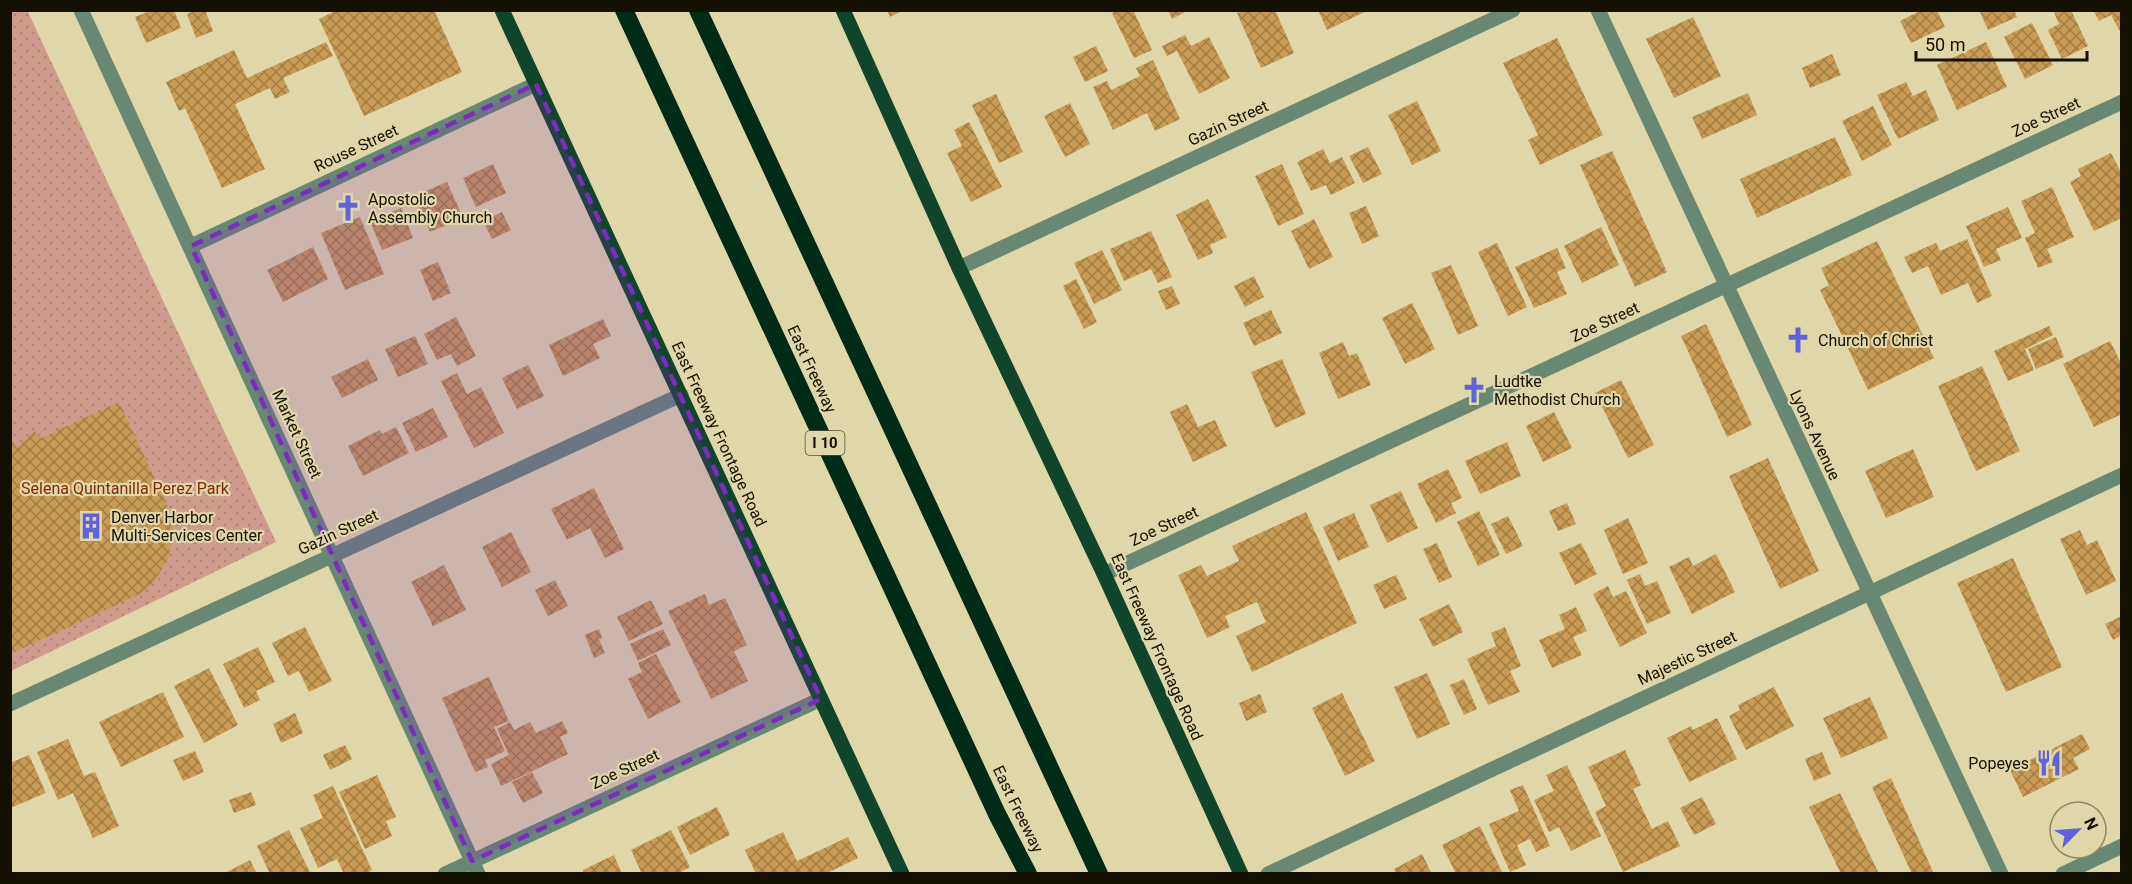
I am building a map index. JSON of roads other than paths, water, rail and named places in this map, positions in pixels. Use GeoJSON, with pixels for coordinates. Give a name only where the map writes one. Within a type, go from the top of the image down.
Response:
{"type":"FeatureCollection","features":[{"type":"Feature","properties":{"kind":"highway","name":"East Freeway"},"geometry":{"type":"LineString","coordinates":[[624,10],[997,814],[1028,873]]}},
{"type":"Feature","properties":{"kind":"highway"},"geometry":{"type":"LineString","coordinates":[[698,10],[1099,873]]}},
{"type":"Feature","properties":{"kind":"main road","name":"East Freeway Frontage Road"},"geometry":{"type":"LineString","coordinates":[[502,10],[902,873]]}},
{"type":"Feature","properties":{"kind":"main road","name":"East Freeway Frontage Road"},"geometry":{"type":"LineString","coordinates":[[843,10],[959,268],[1104,574],[1241,873]]}},
{"type":"Feature","properties":{"kind":"street","name":"Market Street"},"geometry":{"type":"LineString","coordinates":[[81,10],[475,867]]}},
{"type":"Feature","properties":{"kind":"street","name":"Gazin Street"},"geometry":{"type":"LineString","coordinates":[[959,268],[1513,10]]}},
{"type":"Feature","properties":{"kind":"street","name":"Lyons Avenue"},"geometry":{"type":"LineString","coordinates":[[1598,10],[2001,873]]}},
{"type":"Feature","properties":{"kind":"street","name":"Rouse Street"},"geometry":{"type":"LineString","coordinates":[[191,246],[536,84]]}},
{"type":"Feature","properties":{"kind":"street","name":"Zoe Street"},"geometry":{"type":"LineString","coordinates":[[1104,574],[2121,102]]}},
{"type":"Feature","properties":{"kind":"street","name":"Gazin Street"},"geometry":{"type":"LineString","coordinates":[[10,704],[681,395]]}},
{"type":"Feature","properties":{"kind":"street","name":"Majestic Street"},"geometry":{"type":"LineString","coordinates":[[1268,873],[2121,475]]}},
{"type":"Feature","properties":{"kind":"street","name":"Zoe Street"},"geometry":{"type":"LineString","coordinates":[[444,873],[475,867],[821,699]]}},
{"type":"Feature","properties":{"kind":"street"},"geometry":{"type":"LineString","coordinates":[[2063,873],[2121,846]]}},
{"type":"Feature","properties":{"kind":"place","name":"Apostolic Assembly Church"},"geometry":{"type":"Point","coordinates":[348,208]}},
{"type":"Feature","properties":{"kind":"place","name":"Church of Christ"},"geometry":{"type":"Point","coordinates":[1798,340]}},
{"type":"Feature","properties":{"kind":"place","name":"Ludtke Methodist Church"},"geometry":{"type":"Point","coordinates":[1474,390]}},
{"type":"Feature","properties":{"kind":"place","name":"Denver Harbor Multi-Services Center"},"geometry":{"type":"Point","coordinates":[91,526]}},
{"type":"Feature","properties":{"kind":"place","name":"Popeyes"},"geometry":{"type":"Point","coordinates":[2049,763]}},
{"type":"Feature","properties":{"kind":"park label","name":"Selena Quintanilla Perez Park"},"geometry":{"type":"Point","coordinates":[125,488]}}]}
